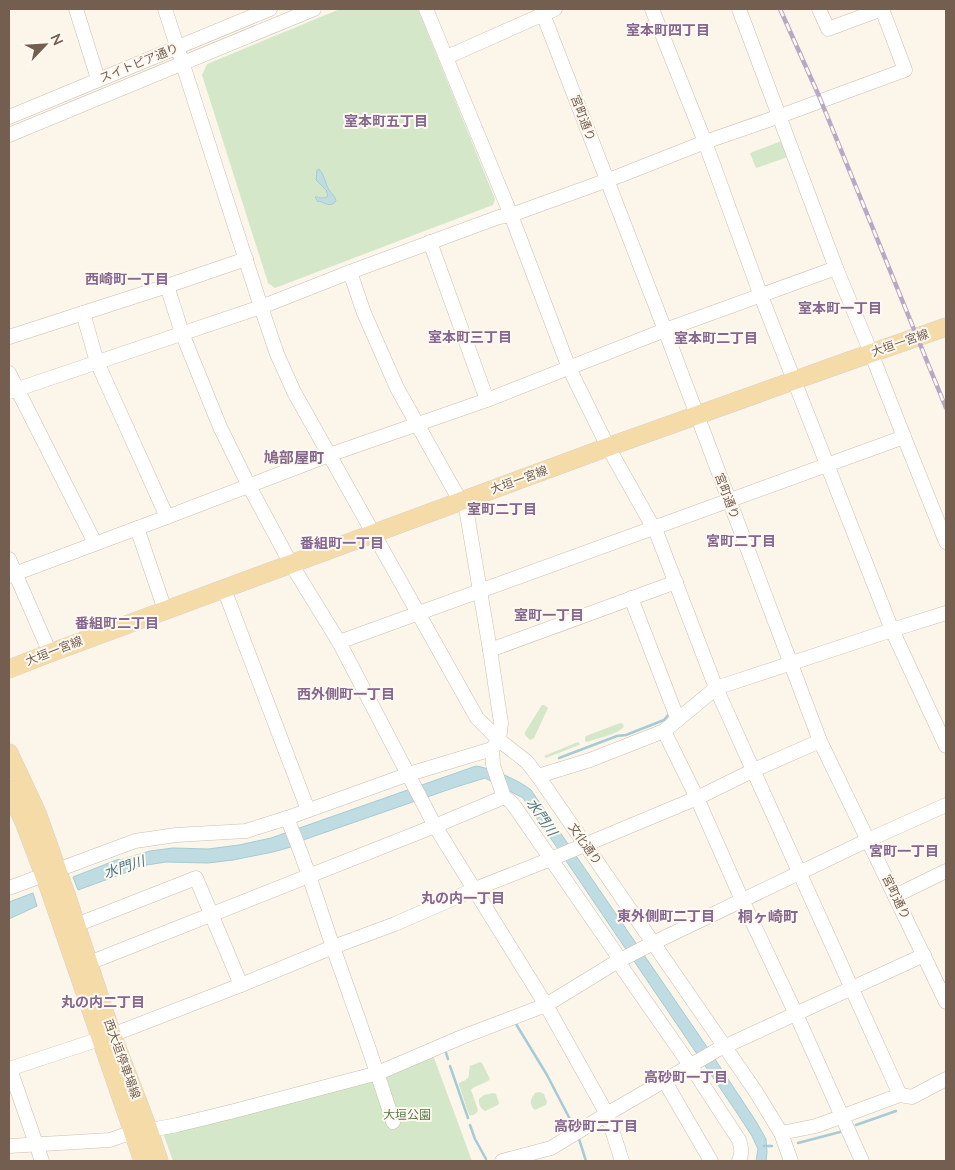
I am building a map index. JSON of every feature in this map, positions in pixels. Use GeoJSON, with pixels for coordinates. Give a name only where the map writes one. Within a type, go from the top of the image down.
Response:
{"type":"FeatureCollection","features":[{"type":"Feature","properties":{"kind":"main road","name":"大垣一宮線"},"geometry":{"type":"LineString","coordinates":[[9,669],[608,446],[946,327]]}},
{"type":"Feature","properties":{"kind":"main road","name":"西大垣停車場線"},"geometry":{"type":"LineString","coordinates":[[9,754],[14,776],[37,813],[56,888],[106,1037],[141,1133],[159,1161]]}},
{"type":"Feature","properties":{"kind":"main road","name":"西大垣停車場線"},"geometry":{"type":"LineString","coordinates":[[9,789],[56,888],[76,925],[82,965]]}},
{"type":"Feature","properties":{"kind":"main road","name":"西大垣停車場線"},"geometry":{"type":"LineString","coordinates":[[141,1133],[143,1161]]}},
{"type":"Feature","properties":{"kind":"street"},"geometry":{"type":"LineString","coordinates":[[76,9],[98,79]]}},
{"type":"Feature","properties":{"kind":"street","name":"文化通り"},"geometry":{"type":"LineString","coordinates":[[166,9],[277,354],[329,455],[477,718],[495,745],[527,762],[538,776],[581,847],[720,1049],[756,1092],[781,1133],[791,1161]]}},
{"type":"Feature","properties":{"kind":"street"},"geometry":{"type":"LineString","coordinates":[[9,135],[314,9]]}},
{"type":"Feature","properties":{"kind":"street"},"geometry":{"type":"LineString","coordinates":[[426,9],[511,215],[569,368],[608,446],[654,527],[716,688],[900,1096]]}},
{"type":"Feature","properties":{"kind":"street"},"geometry":{"type":"LineString","coordinates":[[652,9],[705,142],[761,296],[892,630],[946,746]]}},
{"type":"Feature","properties":{"kind":"street"},"geometry":{"type":"LineString","coordinates":[[739,9],[836,268],[867,343]]}},
{"type":"Feature","properties":{"kind":"street"},"geometry":{"type":"LineString","coordinates":[[13,390],[261,307],[430,242],[499,217],[511,215],[705,142],[905,70],[882,9],[828,29],[819,9]]}},
{"type":"Feature","properties":{"kind":"street","name":"スイトピア通り"},"geometry":{"type":"LineString","coordinates":[[9,116],[264,10]]}},
{"type":"Feature","properties":{"kind":"street"},"geometry":{"type":"LineString","coordinates":[[447,57],[546,11]]}},
{"type":"Feature","properties":{"kind":"street","name":"宮町通り"},"geometry":{"type":"LineString","coordinates":[[546,11],[606,180],[665,330],[820,741],[946,1002]]}},
{"type":"Feature","properties":{"kind":"street"},"geometry":{"type":"LineString","coordinates":[[430,242],[487,400]]}},
{"type":"Feature","properties":{"kind":"street"},"geometry":{"type":"LineString","coordinates":[[9,337],[246,259]]}},
{"type":"Feature","properties":{"kind":"street"},"geometry":{"type":"LineString","coordinates":[[12,574],[329,455],[487,400],[665,330],[836,268]]}},
{"type":"Feature","properties":{"kind":"street"},"geometry":{"type":"LineString","coordinates":[[350,272],[364,313],[397,388],[466,508],[501,722],[495,745],[493,765],[502,793],[510,800],[555,858],[614,952],[623,959]]}},
{"type":"Feature","properties":{"kind":"street"},"geometry":{"type":"LineString","coordinates":[[167,286],[182,333],[220,427],[249,486],[292,564],[339,642],[436,826],[546,1005],[607,1114],[622,1161]]}},
{"type":"Feature","properties":{"kind":"street"},"geometry":{"type":"LineString","coordinates":[[83,313],[97,362],[167,517]]}},
{"type":"Feature","properties":{"kind":"street"},"geometry":{"type":"LineString","coordinates":[[875,363],[946,542]]}},
{"type":"Feature","properties":{"kind":"street"},"geometry":{"type":"LineString","coordinates":[[9,373],[13,390],[95,543]]}},
{"type":"Feature","properties":{"kind":"street"},"geometry":{"type":"LineString","coordinates":[[339,642],[904,437]]}},
{"type":"Feature","properties":{"kind":"street"},"geometry":{"type":"LineString","coordinates":[[136,528],[165,610]]}},
{"type":"Feature","properties":{"kind":"street"},"geometry":{"type":"LineString","coordinates":[[9,559],[12,574],[50,653]]}},
{"type":"Feature","properties":{"kind":"street"},"geometry":{"type":"LineString","coordinates":[[490,650],[676,582]]}},
{"type":"Feature","properties":{"kind":"street"},"geometry":{"type":"LineString","coordinates":[[224,589],[308,810]]}},
{"type":"Feature","properties":{"kind":"street"},"geometry":{"type":"LineString","coordinates":[[632,598],[678,720]]}},
{"type":"Feature","properties":{"kind":"street"},"geometry":{"type":"LineString","coordinates":[[538,776],[590,760],[664,731],[716,688],[946,613]]}},
{"type":"Feature","properties":{"kind":"street"},"geometry":{"type":"LineString","coordinates":[[664,731],[697,798],[862,1161]]}},
{"type":"Feature","properties":{"kind":"street"},"geometry":{"type":"LineString","coordinates":[[42,1161],[9,1069],[106,1037],[241,985],[332,947],[395,924],[697,798],[820,741]]}},
{"type":"Feature","properties":{"kind":"street"},"geometry":{"type":"LineString","coordinates":[[9,888],[56,888],[135,842],[176,835],[246,830],[289,823],[308,810],[411,779],[495,745]]}},
{"type":"Feature","properties":{"kind":"street"},"geometry":{"type":"LineString","coordinates":[[82,965],[436,826],[502,793]]}},
{"type":"Feature","properties":{"kind":"street"},"geometry":{"type":"LineString","coordinates":[[9,1146],[110,1140],[378,1073],[462,1037],[546,1005],[623,959],[742,900],[946,804]]}},
{"type":"Feature","properties":{"kind":"street"},"geometry":{"type":"LineString","coordinates":[[289,823],[378,1073],[393,1122]]}},
{"type":"Feature","properties":{"kind":"street"},"geometry":{"type":"LineString","coordinates":[[895,896],[946,871]]}},
{"type":"Feature","properties":{"kind":"street"},"geometry":{"type":"LineString","coordinates":[[76,925],[196,878],[241,985]]}},
{"type":"Feature","properties":{"kind":"street"},"geometry":{"type":"LineString","coordinates":[[502,1161],[553,1155],[607,1114],[694,1063],[720,1049],[924,955]]}},
{"type":"Feature","properties":{"kind":"street"},"geometry":{"type":"LineString","coordinates":[[623,959],[623,968],[694,1063],[739,1140],[742,1148],[739,1161]]}},
{"type":"Feature","properties":{"kind":"street"},"geometry":{"type":"LineString","coordinates":[[781,1133],[816,1126],[900,1096],[912,1097],[946,1079]]}},
{"type":"Feature","properties":{"kind":"street"},"geometry":{"type":"LineString","coordinates":[[664,1080],[711,1161]]}},
{"type":"Feature","properties":{"kind":"green space"},"geometry":{"type":"Polygon","coordinates":[[[340,9],[418,9],[495,199],[493,205],[275,288],[268,283],[202,75],[207,64],[340,9]]]}},
{"type":"Feature","properties":{"kind":"green space"},"geometry":{"type":"Polygon","coordinates":[[[784,140],[790,156],[756,168],[750,153],[784,140]]]}},
{"type":"Feature","properties":{"kind":"green space"},"geometry":{"type":"Polygon","coordinates":[[[542,705],[548,708],[534,738],[530,740],[525,735],[525,732],[542,705]]]}},
{"type":"Feature","properties":{"kind":"green space"},"geometry":{"type":"Polygon","coordinates":[[[620,723],[624,727],[616,732],[587,742],[585,741],[586,736],[620,723]]]}},
{"type":"Feature","properties":{"kind":"green space"},"geometry":{"type":"Polygon","coordinates":[[[578,742],[579,745],[546,758],[544,756],[578,742]]]}},
{"type":"Feature","properties":{"kind":"green space","name":"大垣公園"},"geometry":{"type":"Polygon","coordinates":[[[433,1055],[472,1161],[173,1161],[163,1133],[433,1055]]]}},
{"type":"Feature","properties":{"kind":"green space"},"geometry":{"type":"Polygon","coordinates":[[[480,1062],[490,1079],[471,1090],[478,1110],[477,1113],[469,1115],[459,1083],[468,1078],[470,1066],[480,1062]]]}},
{"type":"Feature","properties":{"kind":"green space"},"geometry":{"type":"Polygon","coordinates":[[[540,1092],[544,1094],[547,1102],[546,1105],[535,1110],[531,1106],[531,1099],[535,1093],[540,1092]]]}},
{"type":"Feature","properties":{"kind":"green space"},"geometry":{"type":"Polygon","coordinates":[[[496,1094],[499,1103],[485,1111],[480,1106],[479,1099],[484,1095],[496,1094]]]}},
{"type":"Feature","properties":{"kind":"water"},"geometry":{"type":"Polygon","coordinates":[[[319,169],[329,190],[336,199],[332,204],[318,202],[315,197],[325,198],[328,196],[326,190],[316,180],[317,170],[319,169]]]}},
{"type":"Feature","properties":{"kind":"water","name":"水門川"},"geometry":{"type":"Polygon","coordinates":[[[476,766],[504,775],[531,790],[757,1123],[766,1139],[766,1161],[756,1161],[758,1149],[752,1136],[523,798],[485,778],[273,852],[208,863],[166,862],[147,865],[78,890],[73,877],[119,859],[150,851],[173,848],[208,849],[271,838],[476,766]]]}},
{"type":"Feature","properties":{"kind":"water"},"geometry":{"type":"Polygon","coordinates":[[[33,893],[37,906],[9,919],[9,902],[33,893]]]}},
{"type":"Feature","properties":{"kind":"waterway"},"geometry":{"type":"LineString","coordinates":[[559,758],[664,720],[669,714]]}},
{"type":"Feature","properties":{"kind":"waterway"},"geometry":{"type":"LineString","coordinates":[[516,1024],[547,1075],[574,1127]]}},
{"type":"Feature","properties":{"kind":"waterway"},"geometry":{"type":"LineString","coordinates":[[445,1050],[448,1059]]}},
{"type":"Feature","properties":{"kind":"waterway"},"geometry":{"type":"LineString","coordinates":[[450,1066],[468,1118]]}},
{"type":"Feature","properties":{"kind":"waterway"},"geometry":{"type":"LineString","coordinates":[[856,1125],[896,1111]]}},
{"type":"Feature","properties":{"kind":"waterway"},"geometry":{"type":"LineString","coordinates":[[470,1125],[486,1159]]}},
{"type":"Feature","properties":{"kind":"waterway"},"geometry":{"type":"LineString","coordinates":[[798,1143],[840,1132]]}},
{"type":"Feature","properties":{"kind":"waterway"},"geometry":{"type":"LineString","coordinates":[[579,1139],[586,1161]]}},
{"type":"Feature","properties":{"kind":"waterway"},"geometry":{"type":"LineString","coordinates":[[764,1146],[772,1146]]}},
{"type":"Feature","properties":{"kind":"railway"},"geometry":{"type":"LineString","coordinates":[[780,9],[819,96],[946,408]]}},
{"type":"Feature","properties":{"kind":"district","name":"室本町四丁目"},"geometry":{"type":"Point","coordinates":[668,30]}},
{"type":"Feature","properties":{"kind":"district","name":"室本町五丁目"},"geometry":{"type":"Point","coordinates":[386,121]}},
{"type":"Feature","properties":{"kind":"district","name":"西崎町一丁目"},"geometry":{"type":"Point","coordinates":[127,279]}},
{"type":"Feature","properties":{"kind":"district","name":"室本町一丁目"},"geometry":{"type":"Point","coordinates":[840,308]}},
{"type":"Feature","properties":{"kind":"district","name":"室本町三丁目"},"geometry":{"type":"Point","coordinates":[470,337]}},
{"type":"Feature","properties":{"kind":"district","name":"室本町二丁目"},"geometry":{"type":"Point","coordinates":[716,338]}},
{"type":"Feature","properties":{"kind":"district","name":"鳩部屋町"},"geometry":{"type":"Point","coordinates":[294,458]}},
{"type":"Feature","properties":{"kind":"district","name":"室町二丁目"},"geometry":{"type":"Point","coordinates":[502,509]}},
{"type":"Feature","properties":{"kind":"district","name":"宮町二丁目"},"geometry":{"type":"Point","coordinates":[741,541]}},
{"type":"Feature","properties":{"kind":"district","name":"番組町一丁目"},"geometry":{"type":"Point","coordinates":[342,543]}},
{"type":"Feature","properties":{"kind":"district","name":"室町一丁目"},"geometry":{"type":"Point","coordinates":[549,615]}},
{"type":"Feature","properties":{"kind":"district","name":"番組町二丁目"},"geometry":{"type":"Point","coordinates":[117,623]}},
{"type":"Feature","properties":{"kind":"district","name":"西外側町一丁目"},"geometry":{"type":"Point","coordinates":[346,694]}},
{"type":"Feature","properties":{"kind":"district","name":"宮町一丁目"},"geometry":{"type":"Point","coordinates":[904,851]}},
{"type":"Feature","properties":{"kind":"district","name":"丸の内一丁目"},"geometry":{"type":"Point","coordinates":[463,898]}},
{"type":"Feature","properties":{"kind":"district","name":"東外側町二丁目"},"geometry":{"type":"Point","coordinates":[666,916]}},
{"type":"Feature","properties":{"kind":"district","name":"桐ヶ崎町"},"geometry":{"type":"Point","coordinates":[768,917]}},
{"type":"Feature","properties":{"kind":"district","name":"丸の内二丁目"},"geometry":{"type":"Point","coordinates":[103,1002]}},
{"type":"Feature","properties":{"kind":"district","name":"高砂町一丁目"},"geometry":{"type":"Point","coordinates":[686,1077]}},
{"type":"Feature","properties":{"kind":"district","name":"高砂町二丁目"},"geometry":{"type":"Point","coordinates":[596,1126]}}]}
